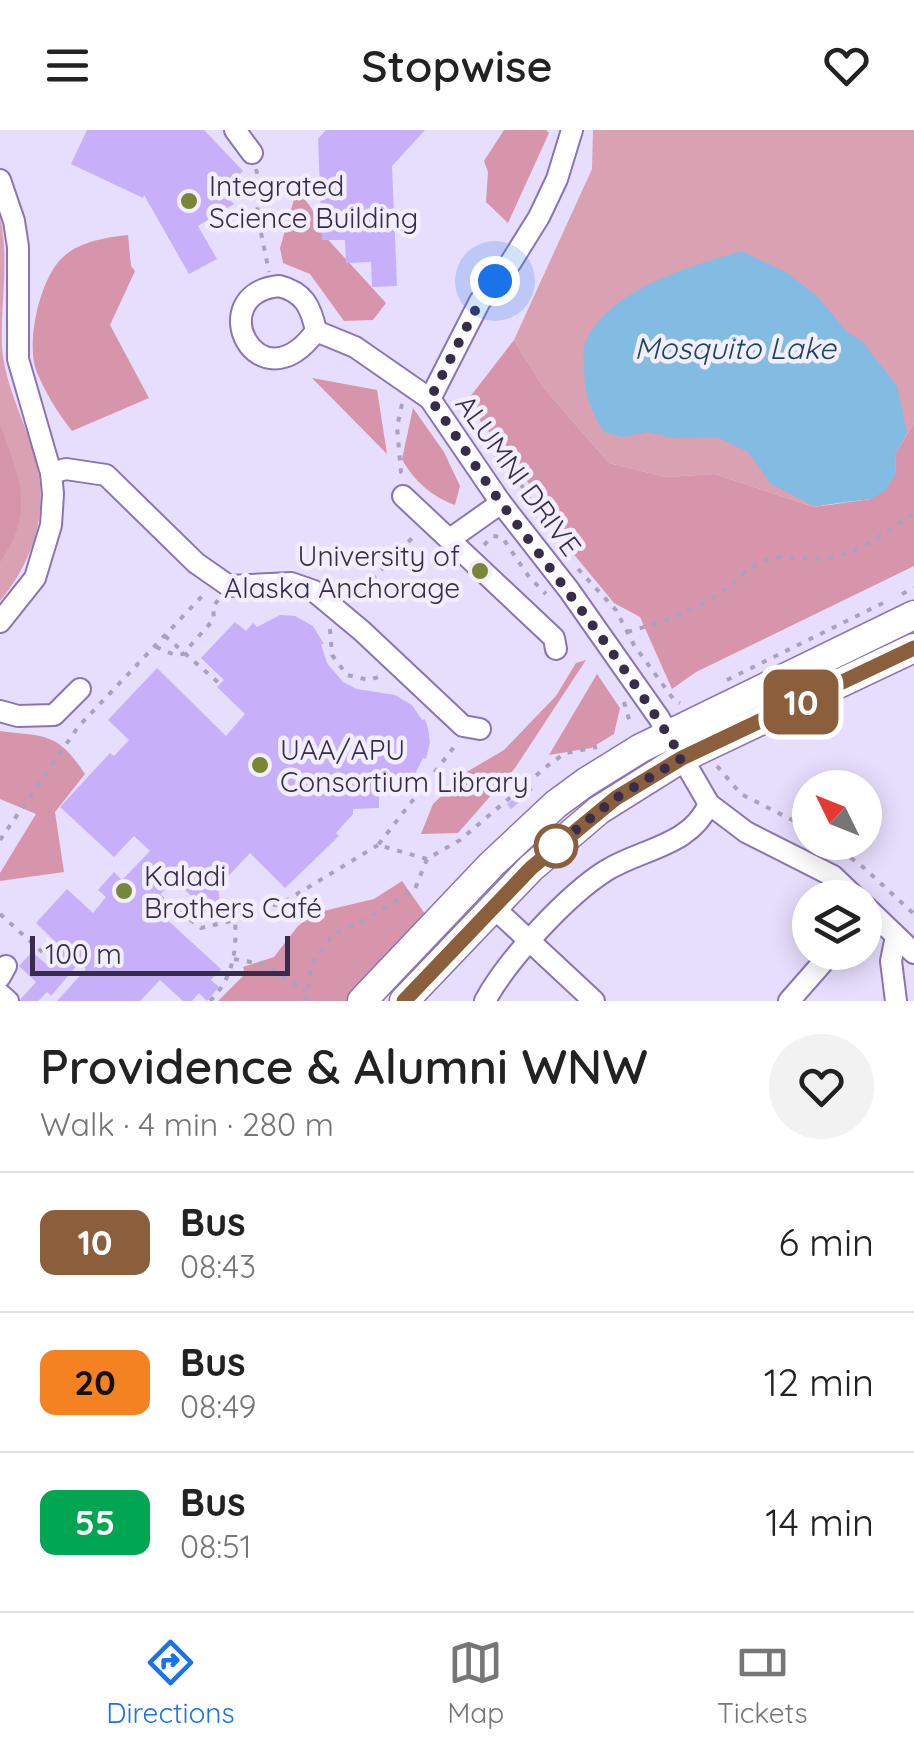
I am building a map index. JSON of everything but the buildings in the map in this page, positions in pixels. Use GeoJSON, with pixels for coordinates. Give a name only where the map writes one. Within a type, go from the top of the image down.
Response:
{"type":"FeatureCollection","features":[{"type":"Feature","properties":{"kind":"main road"},"geometry":{"type":"LineString","coordinates":[[404,1001],[531,868],[675,747],[914,615]]}},
{"type":"Feature","properties":{"kind":"main road"},"geometry":{"type":"LineString","coordinates":[[362,1001],[491,864],[556,804],[619,760],[675,747],[914,648]]}},
{"type":"Feature","properties":{"kind":"street"},"geometry":{"type":"LineString","coordinates":[[235,130],[252,152]]}},
{"type":"Feature","properties":{"kind":"street","name":"ALUMNI DRIVE"},"geometry":{"type":"LineString","coordinates":[[572,130],[557,179],[539,217],[480,301],[430,399],[501,504],[568,590],[709,804]]}},
{"type":"Feature","properties":{"kind":"street"},"geometry":{"type":"LineString","coordinates":[[0,180],[18,246],[18,359],[51,473],[51,525],[35,578],[0,622]]}},
{"type":"Feature","properties":{"kind":"street"},"geometry":{"type":"LineString","coordinates":[[316,331],[355,347],[430,399]]}},
{"type":"Feature","properties":{"kind":"street"},"geometry":{"type":"LineString","coordinates":[[51,473],[66,468],[106,475],[196,563],[229,586],[291,583],[314,591],[463,726],[480,729]]}},
{"type":"Feature","properties":{"kind":"street"},"geometry":{"type":"LineString","coordinates":[[403,496],[554,638],[556,649]]}},
{"type":"Feature","properties":{"kind":"street"},"geometry":{"type":"LineString","coordinates":[[450,540],[501,504]]}},
{"type":"Feature","properties":{"kind":"street"},"geometry":{"type":"LineString","coordinates":[[0,711],[18,716],[54,715],[80,689]]}},
{"type":"Feature","properties":{"kind":"street"},"geometry":{"type":"LineString","coordinates":[[485,1001],[498,977],[573,896],[608,870],[676,841],[701,822],[709,804],[746,832],[837,880]]}},
{"type":"Feature","properties":{"kind":"street"},"geometry":{"type":"LineString","coordinates":[[493,907],[594,1001]]}},
{"type":"Feature","properties":{"kind":"street"},"geometry":{"type":"LineString","coordinates":[[882,923],[914,953]]}},
{"type":"Feature","properties":{"kind":"street"},"geometry":{"type":"LineString","coordinates":[[896,936],[891,960],[896,1001]]}},
{"type":"Feature","properties":{"kind":"street"},"geometry":{"type":"LineString","coordinates":[[789,1001],[816,970]]}},
{"type":"Feature","properties":{"kind":"street"},"geometry":{"type":"LineString","coordinates":[[0,994],[8,1001]]}},
{"type":"Feature","properties":{"kind":"path"},"geometry":{"type":"LineString","coordinates":[[252,152],[260,184],[257,212],[262,249],[270,272]]}},
{"type":"Feature","properties":{"kind":"path"},"geometry":{"type":"LineString","coordinates":[[389,673],[358,680],[346,675],[332,655],[330,628],[420,529],[424,500],[401,472],[397,427],[403,395]]}},
{"type":"Feature","properties":{"kind":"path"},"geometry":{"type":"LineString","coordinates":[[480,438],[517,477],[552,537]]}},
{"type":"Feature","properties":{"kind":"path"},"geometry":{"type":"LineString","coordinates":[[628,632],[676,618],[719,594],[761,562],[785,556],[836,556],[872,541],[914,513]]}},
{"type":"Feature","properties":{"kind":"path"},"geometry":{"type":"LineString","coordinates":[[483,550],[488,538],[502,537],[529,577],[554,601]]}},
{"type":"Feature","properties":{"kind":"path"},"geometry":{"type":"LineString","coordinates":[[569,559],[616,610],[672,698],[682,705]]}},
{"type":"Feature","properties":{"kind":"path"},"geometry":{"type":"LineString","coordinates":[[200,584],[221,596]]}},
{"type":"Feature","properties":{"kind":"path"},"geometry":{"type":"LineString","coordinates":[[0,840],[78,727],[208,590]]}},
{"type":"Feature","properties":{"kind":"path"},"geometry":{"type":"LineString","coordinates":[[155,646],[175,655],[183,654],[214,619],[214,607]]}},
{"type":"Feature","properties":{"kind":"path"},"geometry":{"type":"LineString","coordinates":[[165,636],[220,684]]}},
{"type":"Feature","properties":{"kind":"path"},"geometry":{"type":"LineString","coordinates":[[622,696],[632,733]]}},
{"type":"Feature","properties":{"kind":"path"},"geometry":{"type":"LineString","coordinates":[[220,902],[279,905],[378,844],[458,742],[450,728]]}},
{"type":"Feature","properties":{"kind":"path"},"geometry":{"type":"LineString","coordinates":[[306,1001],[312,964],[333,934],[414,889],[426,860],[452,846],[529,779],[566,753],[610,745]]}},
{"type":"Feature","properties":{"kind":"path"},"geometry":{"type":"LineString","coordinates":[[716,766],[741,794],[792,821]]}},
{"type":"Feature","properties":{"kind":"path"},"geometry":{"type":"LineString","coordinates":[[378,844],[426,860]]}},
{"type":"Feature","properties":{"kind":"path"},"geometry":{"type":"LineString","coordinates":[[854,860],[914,914]]}},
{"type":"Feature","properties":{"kind":"path"},"geometry":{"type":"LineString","coordinates":[[160,896],[201,928],[236,920],[252,903]]}},
{"type":"Feature","properties":{"kind":"path"},"geometry":{"type":"LineString","coordinates":[[0,914],[50,959]]}},
{"type":"Feature","properties":{"kind":"path"},"geometry":{"type":"LineString","coordinates":[[210,1001],[226,980],[234,959],[236,920]]}},
{"type":"Feature","properties":{"kind":"path"},"geometry":{"type":"LineString","coordinates":[[234,959],[262,964],[308,993]]}},
{"type":"Feature","properties":{"kind":"shaded area"},"geometry":{"type":"Polygon","coordinates":[[[504,130],[549,133],[508,223],[486,202],[488,172],[484,161],[504,130]]]}},
{"type":"Feature","properties":{"kind":"shaded area"},"geometry":{"type":"Polygon","coordinates":[[[593,130],[914,130],[914,423],[896,453],[895,475],[853,500],[814,507],[715,474],[666,477],[609,463],[543,387],[514,340],[592,169],[593,130]]]}},
{"type":"Feature","properties":{"kind":"shaded area"},"geometry":{"type":"Polygon","coordinates":[[[297,189],[312,209],[322,233],[386,303],[373,320],[344,321],[310,274],[283,263],[280,248],[297,189]]]}},
{"type":"Feature","properties":{"kind":"shaded area"},"geometry":{"type":"Polygon","coordinates":[[[0,217],[4,250],[4,362],[35,458],[41,497],[30,551],[0,601],[0,217]]]}},
{"type":"Feature","properties":{"kind":"shaded area"},"geometry":{"type":"Polygon","coordinates":[[[128,235],[135,271],[110,325],[149,398],[72,431],[52,402],[33,358],[41,295],[54,268],[69,252],[93,241],[128,235]]]}},
{"type":"Feature","properties":{"kind":"shaded area"},"geometry":{"type":"Polygon","coordinates":[[[514,340],[543,387],[609,463],[666,477],[715,474],[814,507],[871,499],[895,475],[896,453],[914,423],[914,566],[696,672],[672,689],[640,617],[614,603],[553,529],[536,493],[466,402],[514,340]]]}},
{"type":"Feature","properties":{"kind":"shaded area"},"geometry":{"type":"Polygon","coordinates":[[[312,378],[377,390],[387,454],[312,378]]]}},
{"type":"Feature","properties":{"kind":"shaded area"},"geometry":{"type":"Polygon","coordinates":[[[413,408],[444,452],[460,486],[455,505],[424,487],[402,459],[413,408]]]}},
{"type":"Feature","properties":{"kind":"shaded area"},"geometry":{"type":"Polygon","coordinates":[[[0,424],[18,478],[21,510],[18,526],[0,562],[0,424]]]}},
{"type":"Feature","properties":{"kind":"shaded area"},"geometry":{"type":"Polygon","coordinates":[[[586,660],[515,768],[458,833],[421,834],[433,804],[465,773],[504,750],[556,696],[576,663],[586,660]]]}},
{"type":"Feature","properties":{"kind":"shaded area"},"geometry":{"type":"Polygon","coordinates":[[[597,674],[620,708],[614,734],[591,748],[549,755],[597,674]]]}},
{"type":"Feature","properties":{"kind":"shaded area"},"geometry":{"type":"Polygon","coordinates":[[[0,731],[50,739],[67,750],[85,774],[55,812],[64,872],[0,881],[0,873],[36,814],[0,799],[0,731]]]}},
{"type":"Feature","properties":{"kind":"shaded area"},"geometry":{"type":"Polygon","coordinates":[[[402,881],[428,918],[350,1001],[218,1001],[245,974],[243,967],[274,957],[298,926],[315,913],[374,899],[402,881]]]}},
{"type":"Feature","properties":{"kind":"water","name":"Mosquito Lake"},"geometry":{"type":"Polygon","coordinates":[[[741,251],[786,272],[817,296],[847,332],[862,341],[897,386],[907,433],[896,453],[895,475],[885,491],[871,499],[814,506],[771,484],[748,452],[717,437],[674,438],[648,432],[623,437],[604,432],[595,416],[587,393],[583,352],[595,325],[630,295],[652,283],[741,251]]]}},
{"type":"Feature","properties":{"kind":"bus line","name":"10"},"geometry":{"type":"LineString","coordinates":[[404,1001],[531,868],[616,798],[682,758],[914,648]]}},
{"type":"Feature","properties":{"kind":"place","name":"Integrated Science Building"},"geometry":{"type":"Point","coordinates":[189,201]}},
{"type":"Feature","properties":{"kind":"place","name":"University of Alaska Anchorage"},"geometry":{"type":"Point","coordinates":[480,571]}},
{"type":"Feature","properties":{"kind":"place","name":"UAA/APU Consortium Library"},"geometry":{"type":"Point","coordinates":[260,765]}},
{"type":"Feature","properties":{"kind":"place","name":"Kaladi Brothers Café"},"geometry":{"type":"Point","coordinates":[124,891]}},
{"type":"Feature","properties":{"kind":"route"},"geometry":{"type":"LineString","coordinates":[[495,281],[452,350],[430,399],[501,504],[659,718],[682,758],[616,798],[553,848],[556,846]]}}]}
